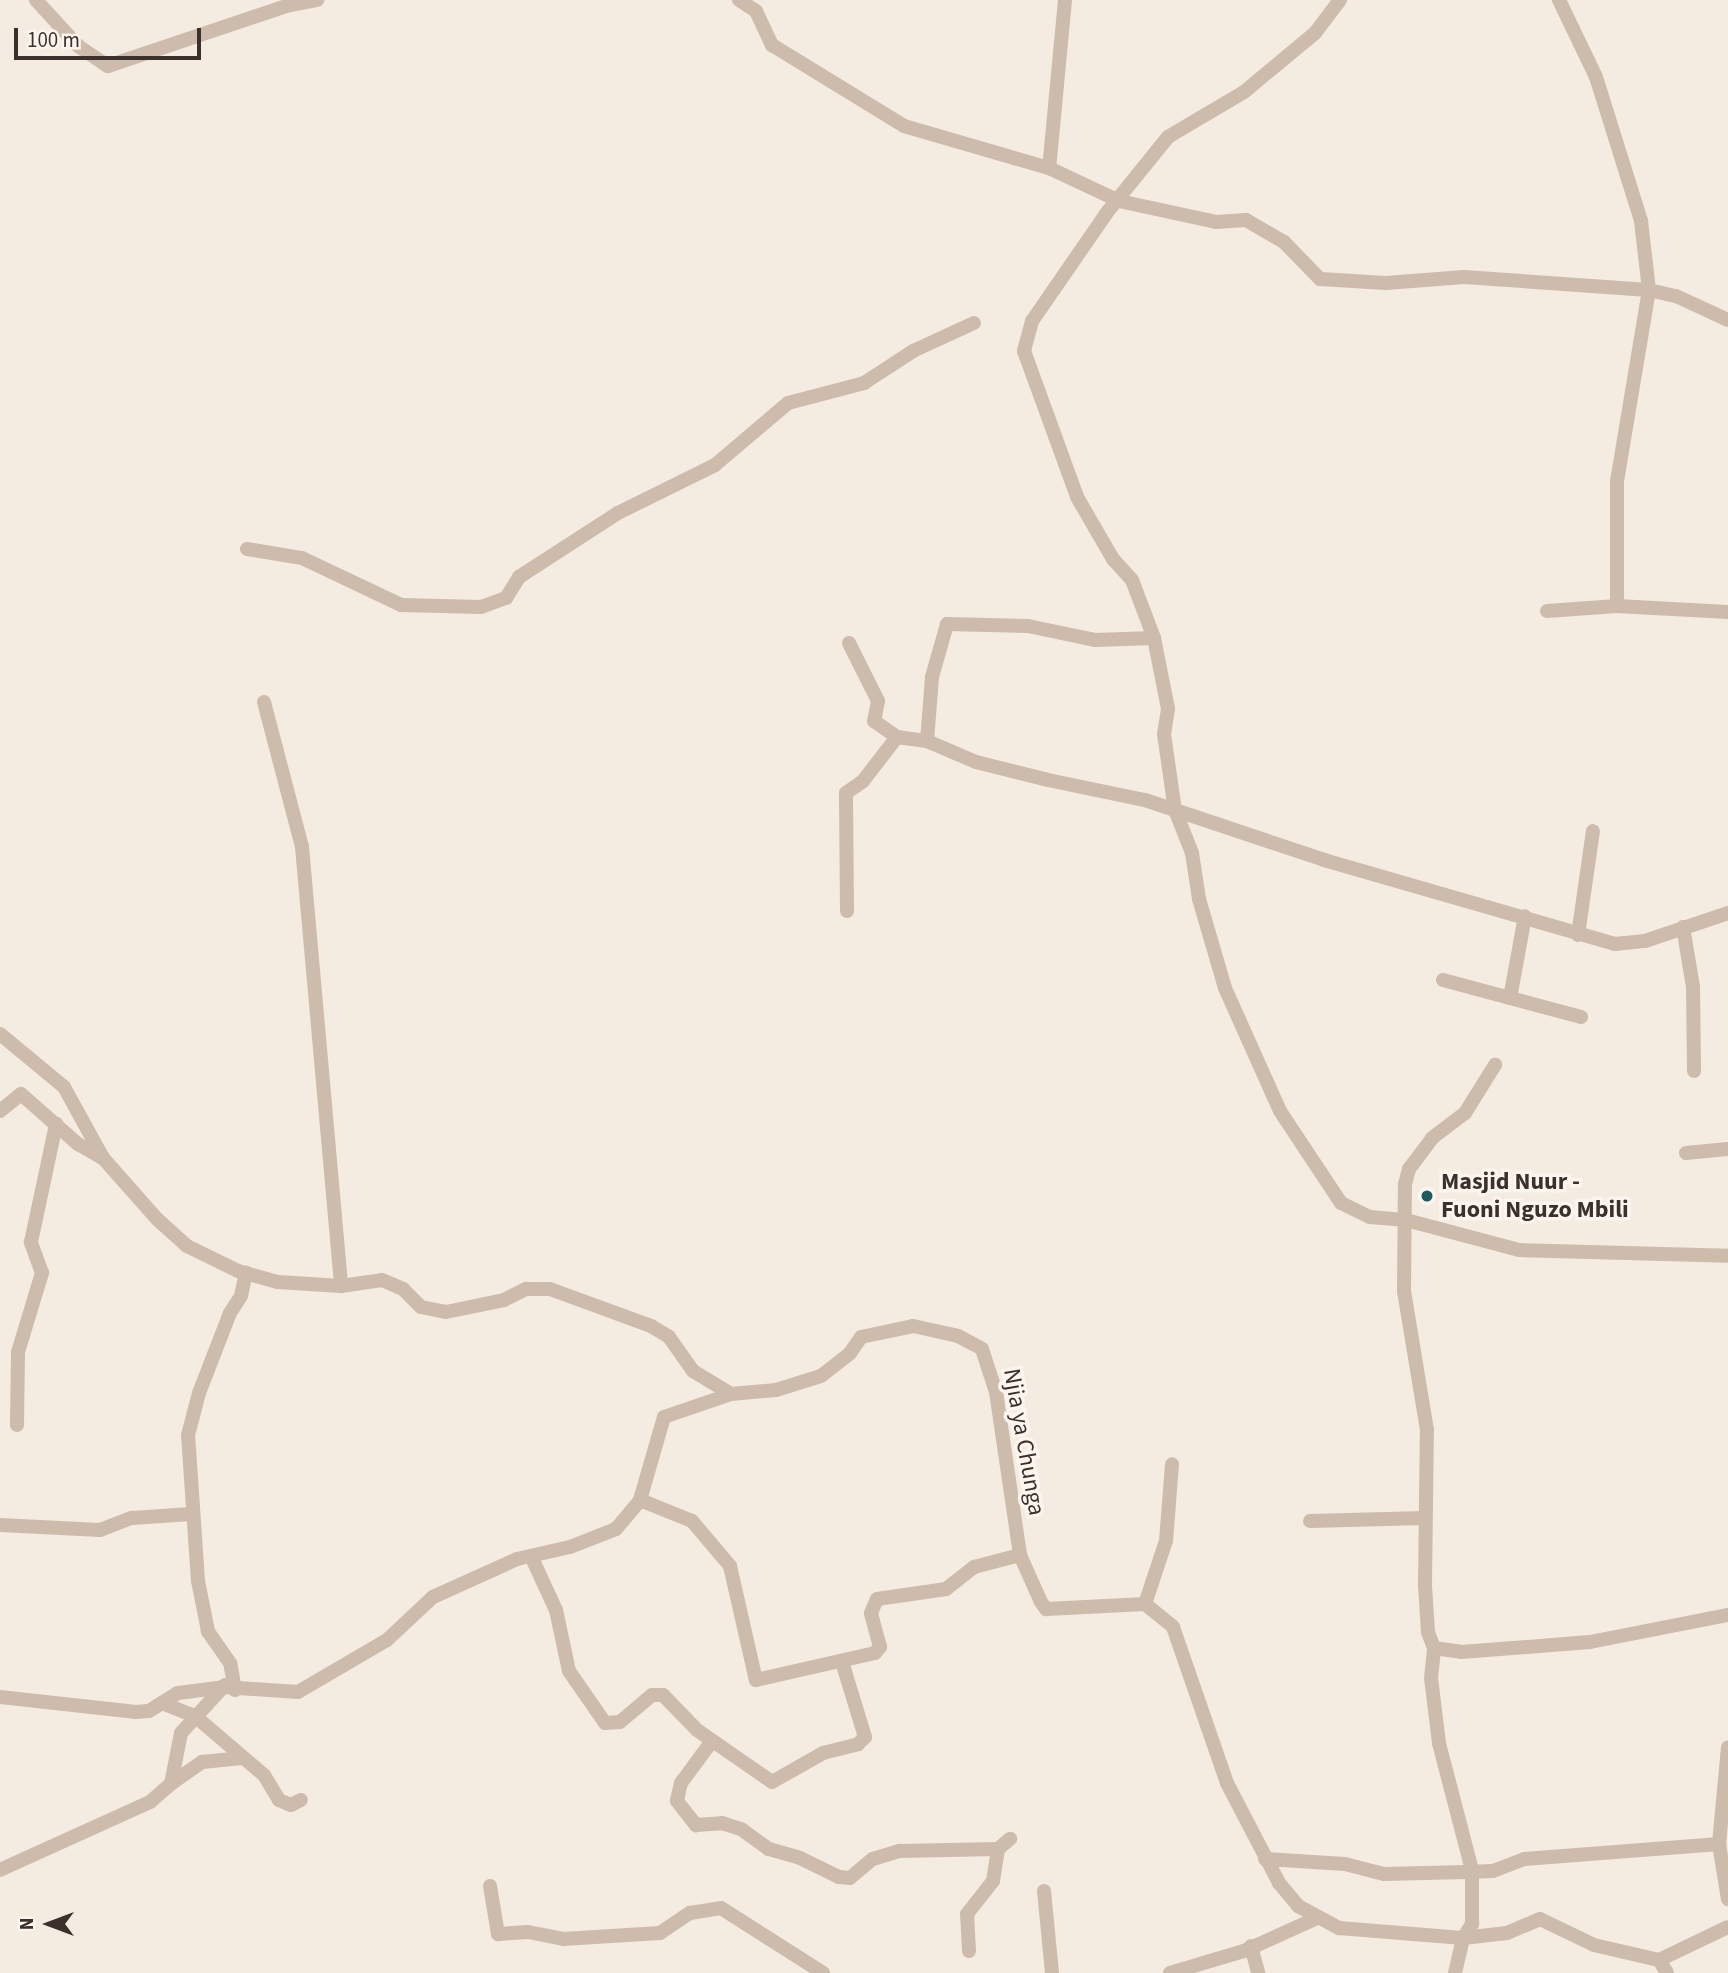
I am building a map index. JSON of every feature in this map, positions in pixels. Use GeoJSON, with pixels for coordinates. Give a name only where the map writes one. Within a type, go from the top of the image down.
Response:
{"type":"FeatureCollection","features":[{"type":"Feature","properties":{"kind":"street"},"geometry":{"type":"LineString","coordinates":[[36,0],[78,46],[108,66],[286,6],[317,0]]}},
{"type":"Feature","properties":{"kind":"street"},"geometry":{"type":"LineString","coordinates":[[739,0],[756,11],[772,45],[904,126],[1049,168],[1119,201],[1216,222],[1246,220],[1284,242],[1320,279],[1386,283],[1464,277],[1649,290],[1676,296],[1728,320]]}},
{"type":"Feature","properties":{"kind":"street"},"geometry":{"type":"LineString","coordinates":[[1049,168],[1065,0]]}},
{"type":"Feature","properties":{"kind":"street"},"geometry":{"type":"LineString","coordinates":[[1340,0],[1315,33],[1244,92],[1168,137],[1032,321],[1024,351],[1077,497],[1113,559],[1132,580],[1154,638],[1168,709],[1164,734],[1175,810],[1192,853],[1199,899],[1225,988],[1280,1111],[1341,1203],[1370,1217],[1406,1220],[1519,1250],[1728,1256]]}},
{"type":"Feature","properties":{"kind":"street"},"geometry":{"type":"LineString","coordinates":[[1559,0],[1596,77],[1641,221],[1649,290],[1617,482],[1616,606]]}},
{"type":"Feature","properties":{"kind":"street"},"geometry":{"type":"LineString","coordinates":[[247,549],[302,558],[401,605],[481,607],[506,598],[519,577],[618,513],[715,465],[788,403],[864,383],[913,351],[974,323]]}},
{"type":"Feature","properties":{"kind":"street"},"geometry":{"type":"LineString","coordinates":[[1547,611],[1616,606],[1728,612]]}},
{"type":"Feature","properties":{"kind":"street"},"geometry":{"type":"LineString","coordinates":[[928,741],[932,677],[947,624],[992,622],[1095,640],[1154,638]]}},
{"type":"Feature","properties":{"kind":"street"},"geometry":{"type":"LineString","coordinates":[[849,643],[878,701],[874,721],[897,737],[928,741],[976,762],[1175,810],[1357,870],[1525,916],[1578,935],[1615,944],[1644,941],[1728,913]]}},
{"type":"Feature","properties":{"kind":"street"},"geometry":{"type":"LineString","coordinates":[[264,702],[302,847],[341,1286]]}},
{"type":"Feature","properties":{"kind":"street"},"geometry":{"type":"LineString","coordinates":[[847,912],[846,793],[863,781],[897,737]]}},
{"type":"Feature","properties":{"kind":"street"},"geometry":{"type":"LineString","coordinates":[[1578,935],[1593,831]]}},
{"type":"Feature","properties":{"kind":"street"},"geometry":{"type":"LineString","coordinates":[[1510,998],[1525,916]]}},
{"type":"Feature","properties":{"kind":"street"},"geometry":{"type":"LineString","coordinates":[[1683,927],[1693,987],[1694,1071]]}},
{"type":"Feature","properties":{"kind":"street"},"geometry":{"type":"LineString","coordinates":[[1443,980],[1581,1017]]}},
{"type":"Feature","properties":{"kind":"street"},"geometry":{"type":"LineString","coordinates":[[0,1034],[64,1087],[103,1158]]}},
{"type":"Feature","properties":{"kind":"street"},"geometry":{"type":"LineString","coordinates":[[1455,1973],[1463,1938],[1472,1924],[1472,1870],[1439,1743],[1431,1678],[1434,1648],[1426,1620],[1427,1430],[1404,1291],[1406,1220],[1409,1169],[1432,1138],[1465,1114],[1495,1065]]}},
{"type":"Feature","properties":{"kind":"street"},"geometry":{"type":"LineString","coordinates":[[0,1111],[22,1094],[56,1124],[103,1158],[187,1246],[246,1273],[278,1282],[341,1286],[383,1280],[403,1289],[421,1307],[446,1312],[504,1300],[526,1289],[550,1289],[651,1326],[669,1337],[693,1371],[732,1394]]}},
{"type":"Feature","properties":{"kind":"street"},"geometry":{"type":"LineString","coordinates":[[17,1425],[18,1352],[42,1273],[33,1232],[56,1124]]}},
{"type":"Feature","properties":{"kind":"street"},"geometry":{"type":"LineString","coordinates":[[1686,1153],[1728,1149]]}},
{"type":"Feature","properties":{"kind":"street"},"geometry":{"type":"LineString","coordinates":[[230,1689],[230,1663],[208,1631],[191,1514],[188,1435],[199,1393],[230,1312],[241,1296],[246,1273]]}},
{"type":"Feature","properties":{"kind":"street","name":"Njia ya Chunga"},"geometry":{"type":"LineString","coordinates":[[732,1394],[776,1390],[821,1376],[850,1353],[862,1337],[914,1326],[957,1336],[982,1349],[996,1392],[1020,1555],[1046,1609],[1145,1604]]}},
{"type":"Feature","properties":{"kind":"street"},"geometry":{"type":"LineString","coordinates":[[0,1697],[136,1712],[149,1711],[178,1693],[230,1689],[298,1692],[387,1640],[433,1597],[531,1556],[615,1530],[640,1500],[664,1417],[732,1394]]}},
{"type":"Feature","properties":{"kind":"street"},"geometry":{"type":"LineString","coordinates":[[1172,1464],[1166,1541],[1145,1604],[1172,1627],[1227,1783],[1265,1859],[1292,1898],[1315,1919],[1339,1928],[1463,1938],[1507,1933],[1539,1919],[1594,1945],[1663,1966],[1728,1927]]}},
{"type":"Feature","properties":{"kind":"street"},"geometry":{"type":"LineString","coordinates":[[640,1500],[692,1521],[730,1566],[756,1681],[842,1662],[880,1647],[871,1613],[877,1599],[946,1589],[974,1567],[1020,1555]]}},
{"type":"Feature","properties":{"kind":"street"},"geometry":{"type":"LineString","coordinates":[[0,1525],[100,1530],[132,1518],[191,1514]]}},
{"type":"Feature","properties":{"kind":"street"},"geometry":{"type":"LineString","coordinates":[[1310,1521],[1425,1518]]}},
{"type":"Feature","properties":{"kind":"street"},"geometry":{"type":"LineString","coordinates":[[531,1556],[556,1610],[569,1671],[606,1723],[620,1722],[652,1695],[663,1695],[712,1741],[772,1782],[823,1753],[858,1744],[865,1737],[842,1662]]}},
{"type":"Feature","properties":{"kind":"street"},"geometry":{"type":"LineString","coordinates":[[1434,1648],[1461,1653],[1578,1643],[1728,1615]]}},
{"type":"Feature","properties":{"kind":"street"},"geometry":{"type":"LineString","coordinates":[[171,1784],[181,1733],[230,1689]]}},
{"type":"Feature","properties":{"kind":"street"},"geometry":{"type":"LineString","coordinates":[[162,1703],[196,1717],[264,1775],[279,1800],[290,1805],[301,1800]]}},
{"type":"Feature","properties":{"kind":"street"},"geometry":{"type":"LineString","coordinates":[[712,1741],[681,1783],[677,1801],[696,1825],[722,1823],[741,1829],[769,1849],[800,1858],[839,1877],[850,1878],[873,1859],[900,1851],[998,1849],[1010,1839]]}},
{"type":"Feature","properties":{"kind":"street"},"geometry":{"type":"LineString","coordinates":[[1728,1747],[1719,1844],[1728,1899]]}},
{"type":"Feature","properties":{"kind":"street"},"geometry":{"type":"LineString","coordinates":[[0,1870],[150,1802],[181,1772],[202,1762],[242,1758]]}},
{"type":"Feature","properties":{"kind":"street"},"geometry":{"type":"LineString","coordinates":[[1265,1859],[1345,1864],[1384,1874],[1493,1871],[1511,1861],[1625,1848],[1719,1844]]}},
{"type":"Feature","properties":{"kind":"street"},"geometry":{"type":"LineString","coordinates":[[969,1951],[967,1914],[993,1881],[998,1849]]}},
{"type":"Feature","properties":{"kind":"street"},"geometry":{"type":"LineString","coordinates":[[490,1886],[498,1934],[528,1932],[563,1939],[660,1933],[691,1913],[721,1908],[823,1973]]}},
{"type":"Feature","properties":{"kind":"street"},"geometry":{"type":"LineString","coordinates":[[1044,1891],[1052,1973]]}},
{"type":"Feature","properties":{"kind":"street"},"geometry":{"type":"LineString","coordinates":[[1170,1973],[1251,1946],[1315,1919]]}},
{"type":"Feature","properties":{"kind":"street"},"geometry":{"type":"LineString","coordinates":[[1251,1946],[1258,1973]]}},
{"type":"Feature","properties":{"kind":"place","name":"Masjid Nuur - Fuoni Nguzo Mbili"},"geometry":{"type":"Point","coordinates":[1427,1196]}}]}
